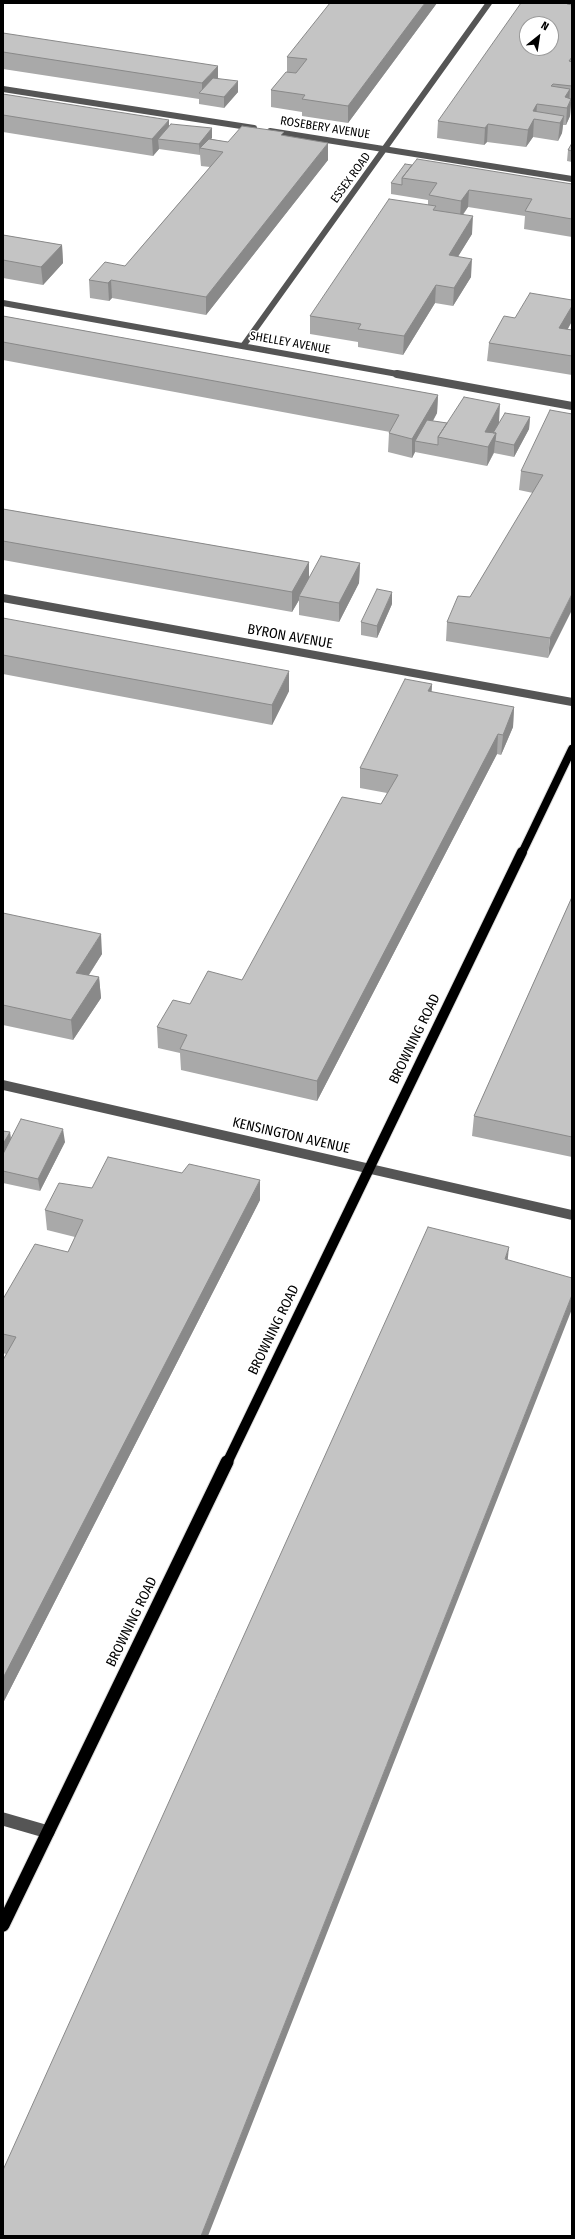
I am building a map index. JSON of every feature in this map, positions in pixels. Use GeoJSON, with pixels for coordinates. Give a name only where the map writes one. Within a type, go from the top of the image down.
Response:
{"type":"FeatureCollection","features":[{"type":"Feature","properties":{"kind":"main road","name":"BROWNING ROAD"},"geometry":{"type":"LineString","coordinates":[[3,1925],[572,749]]}},
{"type":"Feature","properties":{"kind":"street","name":"ESSEX ROAD"},"geometry":{"type":"LineString","coordinates":[[243,346],[386,149],[417,101],[489,3]]}},
{"type":"Feature","properties":{"kind":"street"},"geometry":{"type":"LineString","coordinates":[[3,89],[258,129]]}},
{"type":"Feature","properties":{"kind":"street","name":"ROSEBERY AVENUE"},"geometry":{"type":"LineString","coordinates":[[265,130],[572,179]]}},
{"type":"Feature","properties":{"kind":"street","name":"SHELLEY AVENUE"},"geometry":{"type":"LineString","coordinates":[[3,303],[572,406]]}},
{"type":"Feature","properties":{"kind":"street","name":"BYRON AVENUE"},"geometry":{"type":"LineString","coordinates":[[3,598],[572,702]]}},
{"type":"Feature","properties":{"kind":"street","name":"KENSINGTON AVENUE"},"geometry":{"type":"LineString","coordinates":[[3,1086],[572,1215]]}},
{"type":"Feature","properties":{"kind":"street"},"geometry":{"type":"LineString","coordinates":[[3,1819],[48,1832]]}},
{"type":"Feature","properties":{"kind":"building"},"geometry":{"type":"Polygon","coordinates":[[[330,3],[425,3],[348,106],[302,99],[305,95],[271,90],[286,72],[296,73],[307,59],[287,57],[330,3]]]}},
{"type":"Feature","properties":{"kind":"building"},"geometry":{"type":"Polygon","coordinates":[[[521,3],[568,3],[567,4],[572,5],[572,57],[569,61],[572,62],[572,86],[553,84],[551,86],[570,89],[565,97],[571,99],[567,108],[537,104],[533,111],[564,116],[560,123],[534,119],[528,130],[488,124],[485,128],[438,121],[521,3]]]}},
{"type":"Feature","properties":{"kind":"building"},"geometry":{"type":"Polygon","coordinates":[[[3,33],[218,66],[202,83],[3,52],[3,33]]]}},
{"type":"Feature","properties":{"kind":"building"},"geometry":{"type":"Polygon","coordinates":[[[213,78],[238,81],[224,97],[199,93],[213,78]]]}},
{"type":"Feature","properties":{"kind":"building"},"geometry":{"type":"Polygon","coordinates":[[[3,94],[169,120],[152,139],[3,115],[3,94]]]}},
{"type":"Feature","properties":{"kind":"building"},"geometry":{"type":"Polygon","coordinates":[[[171,124],[212,128],[199,144],[158,139],[171,124]]]}},
{"type":"Feature","properties":{"kind":"building"},"geometry":{"type":"Polygon","coordinates":[[[242,126],[284,132],[281,135],[328,143],[206,297],[111,280],[108,283],[89,280],[105,262],[125,266],[223,152],[200,148],[209,139],[228,142],[242,126]]]}},
{"type":"Feature","properties":{"kind":"building"},"geometry":{"type":"Polygon","coordinates":[[[572,143],[572,151],[568,150],[572,143]]]}},
{"type":"Feature","properties":{"kind":"building"},"geometry":{"type":"Polygon","coordinates":[[[417,159],[572,184],[572,219],[525,211],[532,199],[469,190],[461,201],[429,195],[437,183],[402,178],[417,159]]]}},
{"type":"Feature","properties":{"kind":"building"},"geometry":{"type":"Polygon","coordinates":[[[405,164],[412,165],[402,178],[402,185],[391,183],[405,164]]]}},
{"type":"Feature","properties":{"kind":"building"},"geometry":{"type":"Polygon","coordinates":[[[389,199],[436,206],[433,210],[473,216],[449,255],[472,259],[454,288],[436,285],[404,336],[358,329],[361,324],[310,316],[389,199]]]}},
{"type":"Feature","properties":{"kind":"building"},"geometry":{"type":"Polygon","coordinates":[[[3,235],[62,245],[41,267],[3,260],[3,235]]]}},
{"type":"Feature","properties":{"kind":"building"},"geometry":{"type":"Polygon","coordinates":[[[530,293],[572,300],[572,306],[559,328],[572,330],[572,356],[489,343],[504,316],[515,318],[530,293]]]}},
{"type":"Feature","properties":{"kind":"building"},"geometry":{"type":"Polygon","coordinates":[[[3,316],[438,395],[412,439],[389,433],[399,415],[3,342],[3,316]]]}},
{"type":"Feature","properties":{"kind":"building"},"geometry":{"type":"Polygon","coordinates":[[[464,397],[500,404],[485,432],[496,433],[488,447],[438,437],[464,397]]]}},
{"type":"Feature","properties":{"kind":"building"},"geometry":{"type":"Polygon","coordinates":[[[550,410],[572,414],[572,594],[550,638],[447,622],[458,596],[470,597],[543,475],[521,471],[550,410]]]}},
{"type":"Feature","properties":{"kind":"building"},"geometry":{"type":"Polygon","coordinates":[[[505,413],[530,417],[514,445],[495,441],[496,433],[493,433],[505,413]]]}},
{"type":"Feature","properties":{"kind":"building"},"geometry":{"type":"Polygon","coordinates":[[[427,420],[447,423],[438,437],[438,445],[415,441],[427,420]]]}},
{"type":"Feature","properties":{"kind":"building"},"geometry":{"type":"Polygon","coordinates":[[[3,509],[309,562],[292,592],[3,541],[3,509]]]}},
{"type":"Feature","properties":{"kind":"building"},"geometry":{"type":"Polygon","coordinates":[[[321,556],[360,563],[339,603],[299,596],[321,556]]]}},
{"type":"Feature","properties":{"kind":"building"},"geometry":{"type":"Polygon","coordinates":[[[377,589],[392,592],[377,626],[361,622],[377,589]]]}},
{"type":"Feature","properties":{"kind":"building"},"geometry":{"type":"Polygon","coordinates":[[[3,618],[289,671],[272,705],[3,655],[3,618]]]}},
{"type":"Feature","properties":{"kind":"building"},"geometry":{"type":"Polygon","coordinates":[[[405,679],[432,684],[428,691],[514,707],[503,735],[498,734],[317,1081],[180,1049],[187,1035],[157,1027],[173,1000],[190,1004],[208,971],[242,980],[342,797],[381,804],[398,775],[360,768],[405,679]]]}},
{"type":"Feature","properties":{"kind":"building"},"geometry":{"type":"Polygon","coordinates":[[[572,897],[572,1137],[474,1116],[572,897]]]}},
{"type":"Feature","properties":{"kind":"building"},"geometry":{"type":"Polygon","coordinates":[[[3,913],[101,934],[76,973],[99,977],[71,1020],[3,1005],[3,913]]]}},
{"type":"Feature","properties":{"kind":"building"},"geometry":{"type":"Polygon","coordinates":[[[21,1119],[63,1129],[38,1179],[3,1171],[3,1154],[21,1119]]]}},
{"type":"Feature","properties":{"kind":"building"},"geometry":{"type":"Polygon","coordinates":[[[3,1131],[10,1132],[3,1144],[3,1131]]]}},
{"type":"Feature","properties":{"kind":"building"},"geometry":{"type":"Polygon","coordinates":[[[108,1157],[182,1173],[189,1164],[260,1180],[3,1678],[3,1360],[16,1337],[3,1334],[3,1299],[35,1244],[68,1252],[83,1220],[45,1210],[59,1183],[92,1188],[108,1157]]]}},
{"type":"Feature","properties":{"kind":"building"},"geometry":{"type":"Polygon","coordinates":[[[428,1227],[509,1247],[505,1259],[572,1278],[572,1295],[201,2236],[3,2236],[3,2170],[428,1227]]]}}]}
